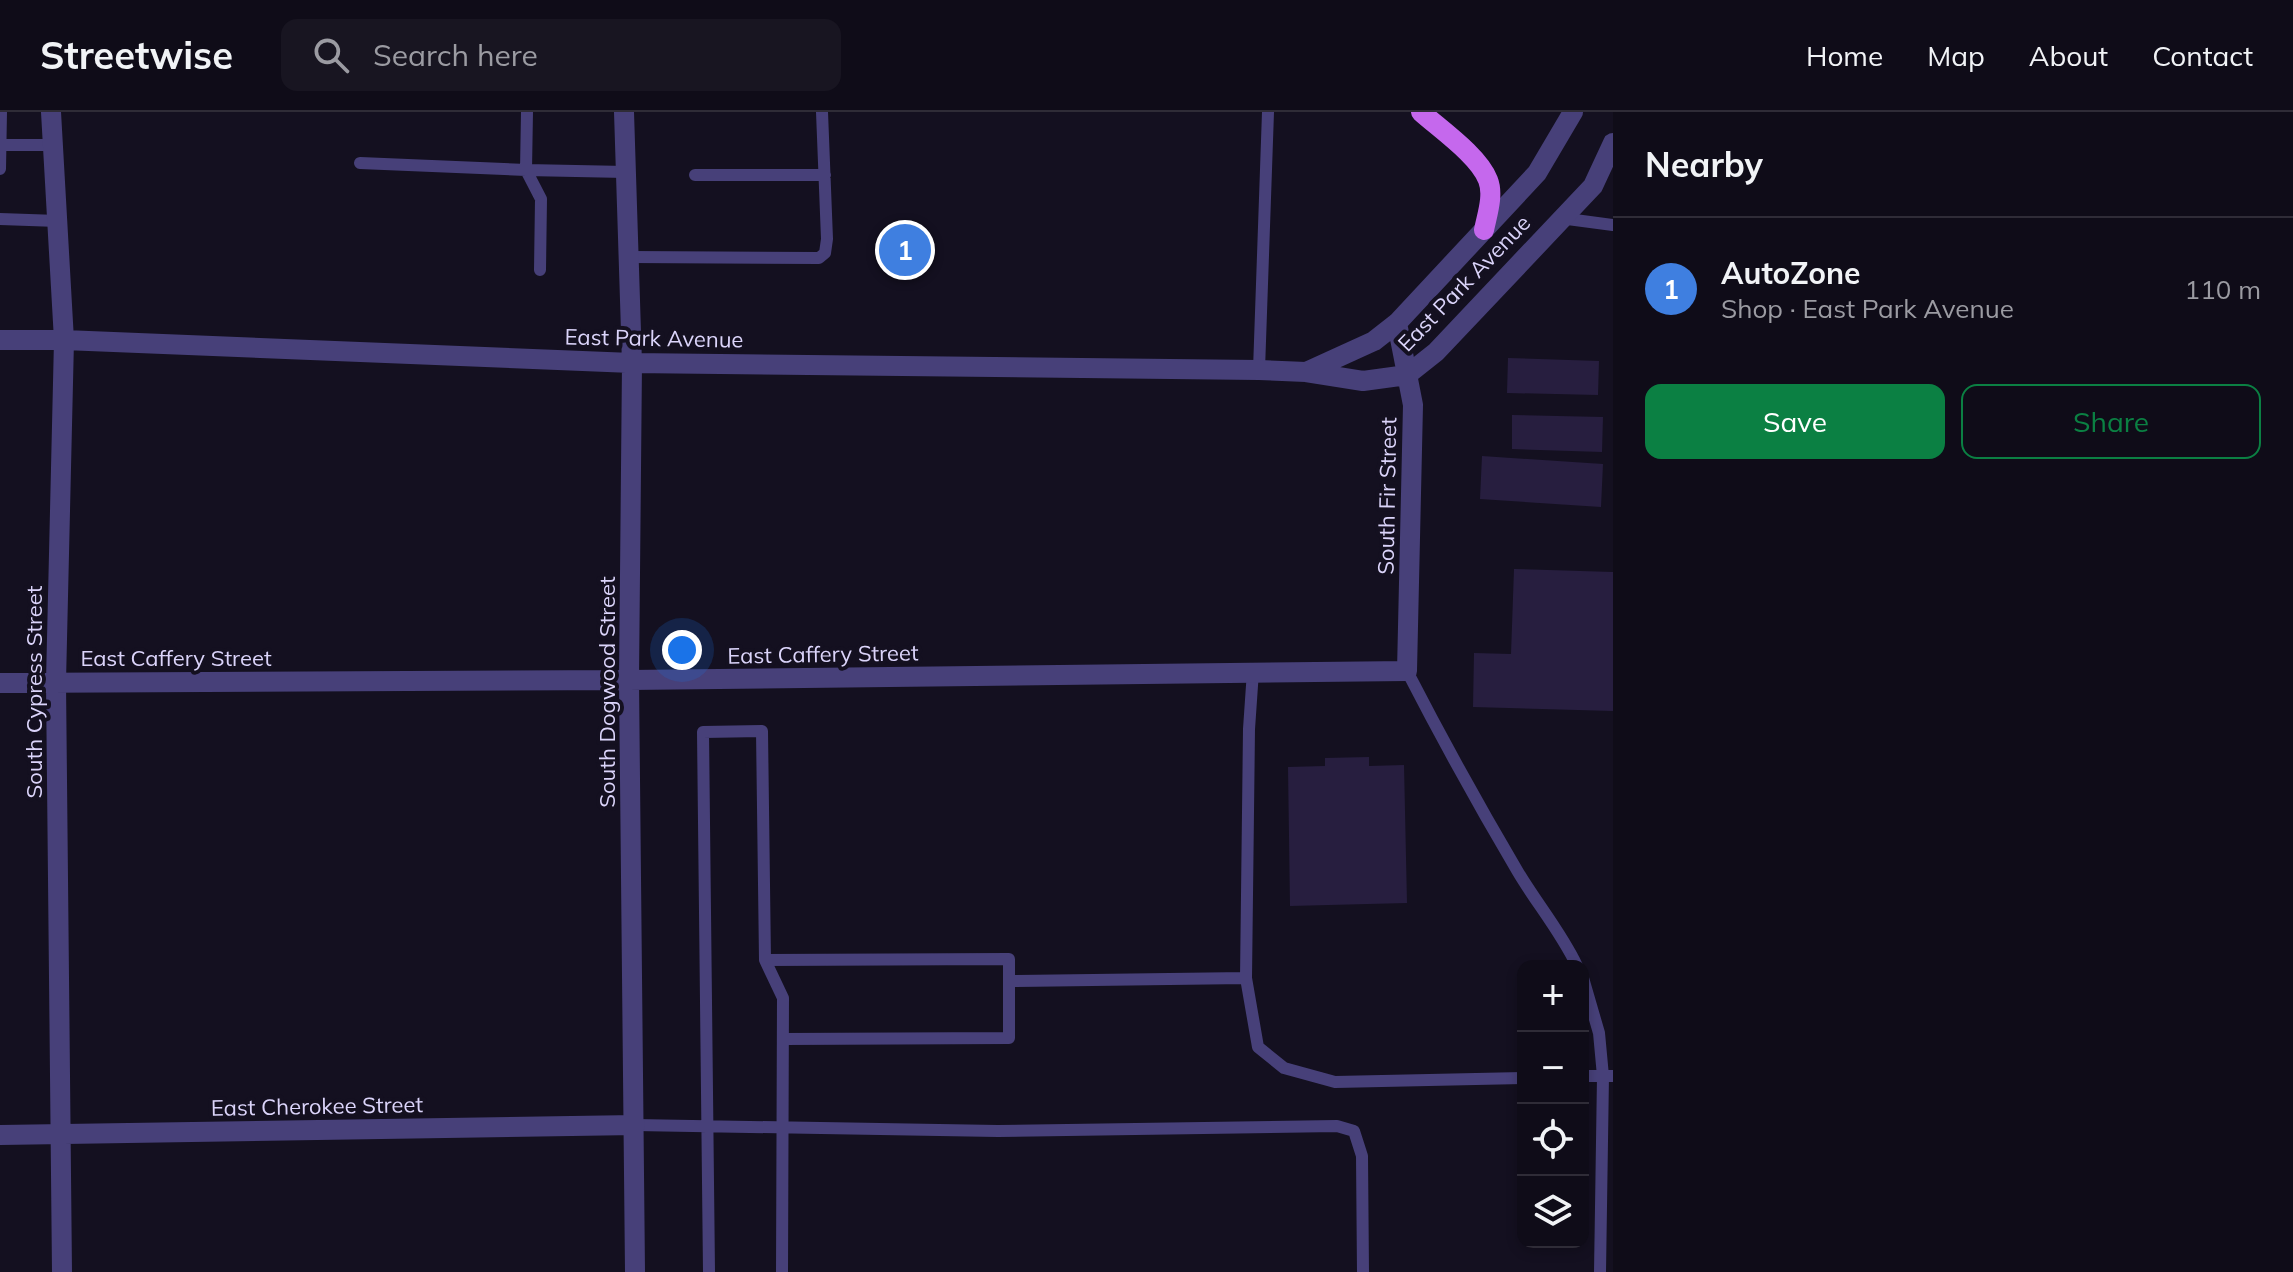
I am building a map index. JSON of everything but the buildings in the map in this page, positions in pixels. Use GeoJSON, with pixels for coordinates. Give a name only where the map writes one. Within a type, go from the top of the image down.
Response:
{"type":"FeatureCollection","features":[{"type":"Feature","properties":{"kind":"main road"},"geometry":{"type":"LineString","coordinates":[[1421,112],[1475,160],[1488,180],[1490,197],[1484,230]]}},
{"type":"Feature","properties":{"kind":"street","name":"South Cypress Street"},"geometry":{"type":"LineString","coordinates":[[51,112],[64,340],[56,682],[62,1272]]}},
{"type":"Feature","properties":{"kind":"street","name":"South Dogwood Street"},"geometry":{"type":"LineString","coordinates":[[624,112],[632,363],[629,680],[635,1272]]}},
{"type":"Feature","properties":{"kind":"street","name":"East Park Avenue"},"geometry":{"type":"LineString","coordinates":[[1306,372],[1374,341],[1397,323],[1537,173],[1573,112]]}},
{"type":"Feature","properties":{"kind":"street","name":"East Park Avenue"},"geometry":{"type":"LineString","coordinates":[[0,340],[632,363],[1259,370],[1306,372],[1363,381],[1407,375],[1436,352],[1593,186],[1613,143]]}},
{"type":"Feature","properties":{"kind":"street","name":"South Fir Street"},"geometry":{"type":"LineString","coordinates":[[1397,323],[1413,405],[1407,671]]}},
{"type":"Feature","properties":{"kind":"street","name":"East Caffery Street"},"geometry":{"type":"LineString","coordinates":[[0,683],[1407,671]]}},
{"type":"Feature","properties":{"kind":"street","name":"East Cherokee Street"},"geometry":{"type":"LineString","coordinates":[[0,1135],[635,1125]]}},
{"type":"Feature","properties":{"kind":"lane"},"geometry":{"type":"LineString","coordinates":[[0,169],[1,112]]}},
{"type":"Feature","properties":{"kind":"lane"},"geometry":{"type":"LineString","coordinates":[[527,112],[526,170],[541,199],[540,270]]}},
{"type":"Feature","properties":{"kind":"lane"},"geometry":{"type":"LineString","coordinates":[[629,257],[819,258],[825,253],[827,239],[822,112]]}},
{"type":"Feature","properties":{"kind":"lane"},"geometry":{"type":"LineString","coordinates":[[1259,370],[1268,112]]}},
{"type":"Feature","properties":{"kind":"lane"},"geometry":{"type":"LineString","coordinates":[[0,145],[53,145]]}},
{"type":"Feature","properties":{"kind":"lane"},"geometry":{"type":"LineString","coordinates":[[360,163],[626,172]]}},
{"type":"Feature","properties":{"kind":"lane"},"geometry":{"type":"LineString","coordinates":[[695,175],[825,175]]}},
{"type":"Feature","properties":{"kind":"lane"},"geometry":{"type":"LineString","coordinates":[[1560,218],[1613,225]]}},
{"type":"Feature","properties":{"kind":"lane"},"geometry":{"type":"LineString","coordinates":[[0,219],[58,221]]}},
{"type":"Feature","properties":{"kind":"lane"},"geometry":{"type":"LineString","coordinates":[[1253,671],[1249,729],[1246,978],[1258,1047],[1284,1068],[1335,1082],[1517,1078]]}},
{"type":"Feature","properties":{"kind":"lane"},"geometry":{"type":"LineString","coordinates":[[1407,671],[1444,744],[1520,875],[1565,941],[1574,960]]}},
{"type":"Feature","properties":{"kind":"lane"},"geometry":{"type":"LineString","coordinates":[[709,1272],[703,732],[762,731],[765,960],[783,998],[782,1272]]}},
{"type":"Feature","properties":{"kind":"lane"},"geometry":{"type":"LineString","coordinates":[[765,960],[1009,959],[1009,1038],[784,1039]]}},
{"type":"Feature","properties":{"kind":"lane"},"geometry":{"type":"LineString","coordinates":[[1009,981],[1246,978]]}},
{"type":"Feature","properties":{"kind":"lane"},"geometry":{"type":"LineString","coordinates":[[1589,999],[1608,1076],[1607,1244],[1600,1272]]}},
{"type":"Feature","properties":{"kind":"lane"},"geometry":{"type":"LineString","coordinates":[[635,1125],[998,1131],[1337,1126],[1354,1131],[1362,1156],[1363,1272]]}},
{"type":"Feature","properties":{"kind":"place","name":"AutoZone"},"geometry":{"type":"Point","coordinates":[905,250]}}]}
